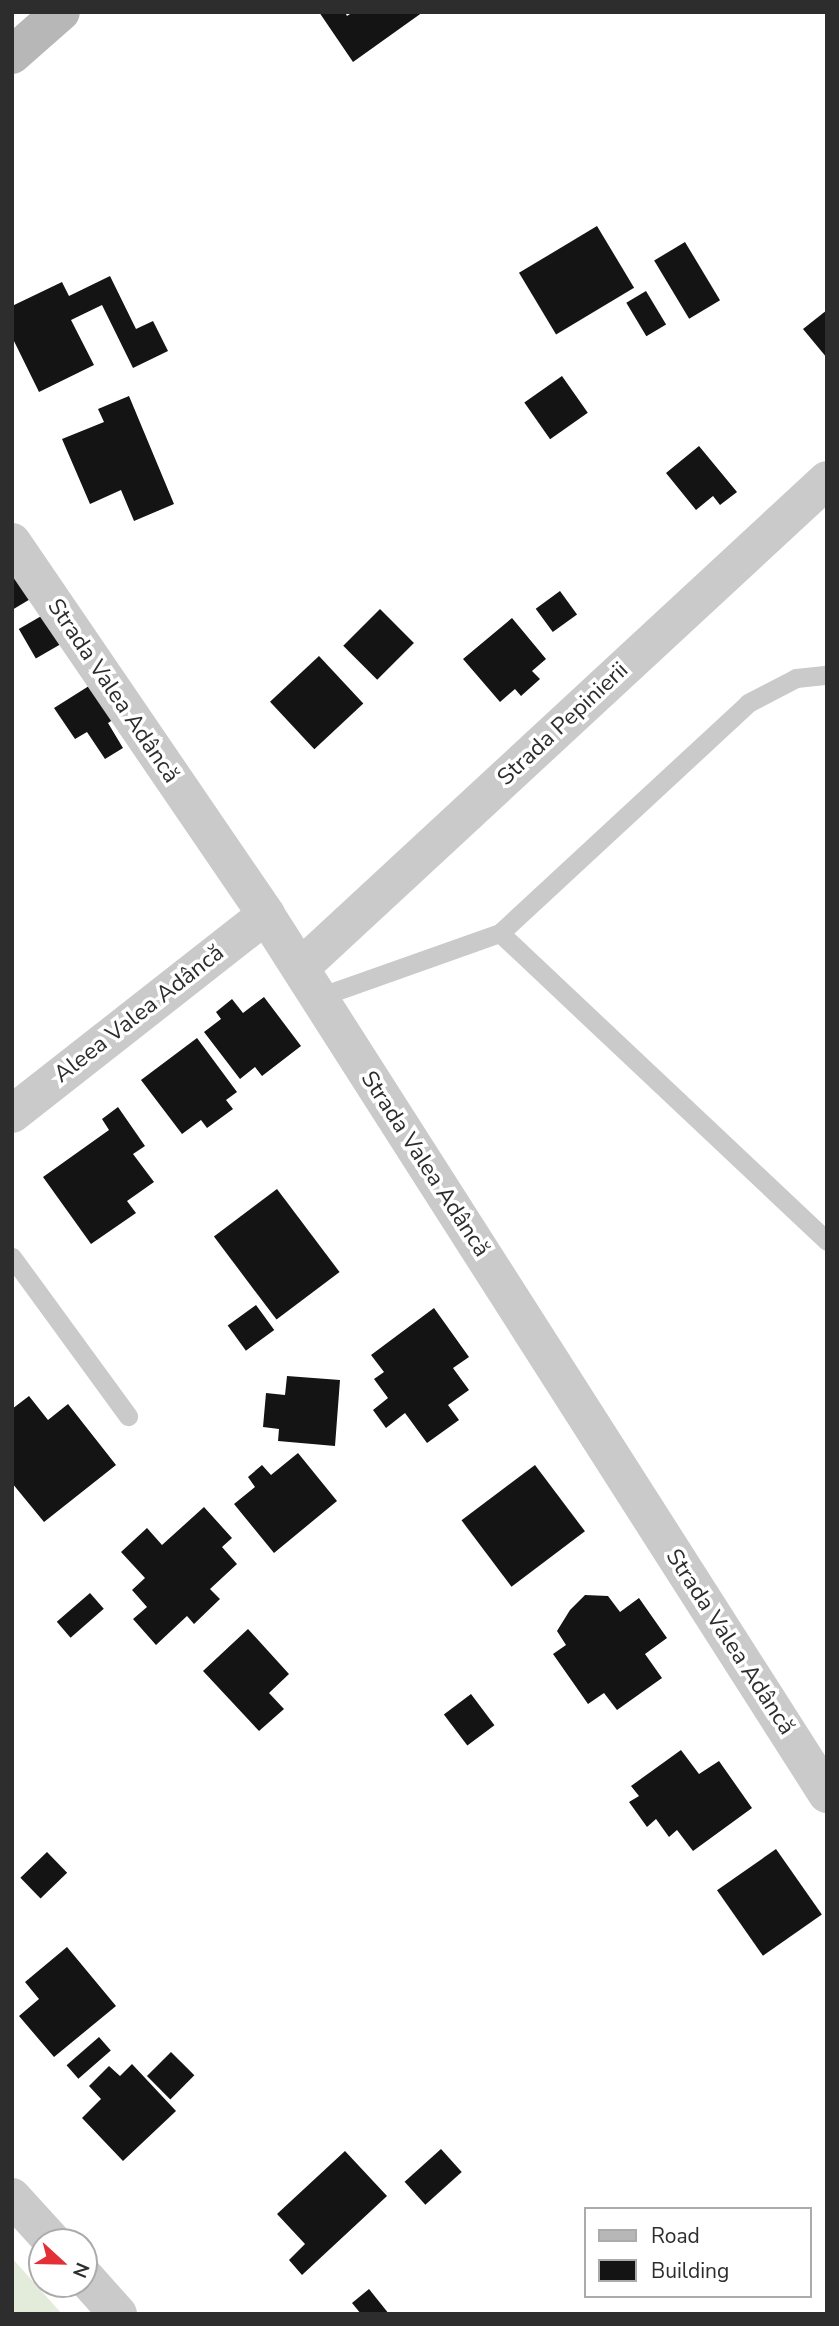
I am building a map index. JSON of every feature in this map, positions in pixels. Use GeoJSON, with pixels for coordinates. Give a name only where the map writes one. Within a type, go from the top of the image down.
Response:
{"type":"FeatureCollection","features":[{"type":"Feature","properties":{"kind":"street"},"geometry":{"type":"LineString","coordinates":[[12,55],[61,12]]}},
{"type":"Feature","properties":{"kind":"street","name":"Strada Pepinierii"},"geometry":{"type":"LineString","coordinates":[[309,982],[827,480]]}},
{"type":"Feature","properties":{"kind":"street","name":"Strada Valea Adâncă"},"geometry":{"type":"LineString","coordinates":[[12,542],[266,915],[821,1772]]}},
{"type":"Feature","properties":{"kind":"street","name":"Aleea Valea Adâncă"},"geometry":{"type":"LineString","coordinates":[[12,1114],[266,915]]}},
{"type":"Feature","properties":{"kind":"street"},"geometry":{"type":"LineString","coordinates":[[12,2197],[40,2228]]}},
{"type":"Feature","properties":{"kind":"street"},"geometry":{"type":"LineString","coordinates":[[98,2292],[118,2314]]}},
{"type":"Feature","properties":{"kind":"lane"},"geometry":{"type":"LineString","coordinates":[[309,982],[500,933],[748,703],[796,678],[827,675]]}},
{"type":"Feature","properties":{"kind":"lane"},"geometry":{"type":"LineString","coordinates":[[500,933],[827,1241]]}},
{"type":"Feature","properties":{"kind":"lane"},"geometry":{"type":"LineString","coordinates":[[12,1257],[128,1416]]}},
{"type":"Feature","properties":{"kind":"green space"},"geometry":{"type":"Polygon","coordinates":[[[12,2258],[28,2276],[28,2298],[48,2298],[62,2314],[12,2314],[12,2258]]]}},
{"type":"Feature","properties":{"kind":"building"},"geometry":{"type":"Polygon","coordinates":[[[319,12],[345,12],[347,16],[353,12],[423,12],[353,62],[319,12]]]}},
{"type":"Feature","properties":{"kind":"building"},"geometry":{"type":"Polygon","coordinates":[[[597,226],[634,288],[556,335],[519,273],[597,226]]]}},
{"type":"Feature","properties":{"kind":"building"},"geometry":{"type":"Polygon","coordinates":[[[685,242],[720,300],[689,319],[654,261],[685,242]]]}},
{"type":"Feature","properties":{"kind":"building"},"geometry":{"type":"Polygon","coordinates":[[[110,276],[136,329],[153,321],[168,351],[133,368],[102,305],[71,320],[94,365],[39,392],[12,337],[12,306],[62,282],[69,296],[110,276]]]}},
{"type":"Feature","properties":{"kind":"building"},"geometry":{"type":"Polygon","coordinates":[[[646,291],[666,324],[646,336],[626,303],[646,291]]]}},
{"type":"Feature","properties":{"kind":"building"},"geometry":{"type":"Polygon","coordinates":[[[827,310],[827,358],[803,329],[827,310]]]}},
{"type":"Feature","properties":{"kind":"building"},"geometry":{"type":"Polygon","coordinates":[[[562,376],[588,413],[550,439],[524,402],[562,376]]]}},
{"type":"Feature","properties":{"kind":"building"},"geometry":{"type":"Polygon","coordinates":[[[129,396],[174,504],[134,521],[121,490],[90,504],[62,439],[104,422],[98,409],[129,396]]]}},
{"type":"Feature","properties":{"kind":"building"},"geometry":{"type":"Polygon","coordinates":[[[699,446],[737,492],[720,505],[713,496],[696,510],[666,473],[699,446]]]}},
{"type":"Feature","properties":{"kind":"building"},"geometry":{"type":"Polygon","coordinates":[[[12,552],[37,595],[12,610],[12,552]]]}},
{"type":"Feature","properties":{"kind":"building"},"geometry":{"type":"Polygon","coordinates":[[[560,591],[577,614],[553,632],[536,609],[560,591]]]}},
{"type":"Feature","properties":{"kind":"building"},"geometry":{"type":"Polygon","coordinates":[[[380,609],[414,643],[377,680],[343,646],[380,609]]]}},
{"type":"Feature","properties":{"kind":"building"},"geometry":{"type":"Polygon","coordinates":[[[50,611],[67,640],[36,658],[19,629],[50,611]]]}},
{"type":"Feature","properties":{"kind":"building"},"geometry":{"type":"Polygon","coordinates":[[[512,618],[546,659],[532,671],[540,679],[521,696],[515,689],[500,702],[463,659],[512,618]]]}},
{"type":"Feature","properties":{"kind":"building"},"geometry":{"type":"Polygon","coordinates":[[[319,656],[363,704],[314,749],[270,702],[319,656]]]}},
{"type":"Feature","properties":{"kind":"building"},"geometry":{"type":"Polygon","coordinates":[[[100,679],[122,714],[108,723],[123,748],[105,759],[87,732],[75,739],[54,708],[100,679]]]}},
{"type":"Feature","properties":{"kind":"building"},"geometry":{"type":"Polygon","coordinates":[[[264,997],[301,1046],[262,1076],[255,1067],[240,1079],[204,1032],[221,1019],[216,1012],[232,999],[243,1013],[264,997]]]}},
{"type":"Feature","properties":{"kind":"building"},"geometry":{"type":"Polygon","coordinates":[[[197,1038],[237,1092],[226,1100],[233,1109],[207,1128],[201,1120],[182,1134],[141,1080],[197,1038]]]}},
{"type":"Feature","properties":{"kind":"building"},"geometry":{"type":"Polygon","coordinates":[[[118,1107],[145,1146],[133,1154],[154,1182],[127,1201],[136,1213],[91,1244],[43,1177],[109,1130],[102,1119],[118,1107]]]}},
{"type":"Feature","properties":{"kind":"building"},"geometry":{"type":"Polygon","coordinates":[[[277,1189],[340,1272],[276,1320],[214,1237],[277,1189]]]}},
{"type":"Feature","properties":{"kind":"building"},"geometry":{"type":"Polygon","coordinates":[[[256,1305],[274,1330],[246,1351],[228,1326],[256,1305]]]}},
{"type":"Feature","properties":{"kind":"building"},"geometry":{"type":"Polygon","coordinates":[[[434,1308],[469,1357],[453,1368],[469,1390],[448,1405],[459,1420],[427,1443],[405,1413],[386,1428],[373,1410],[388,1398],[374,1379],[384,1372],[371,1355],[434,1308]]]}},
{"type":"Feature","properties":{"kind":"building"},"geometry":{"type":"Polygon","coordinates":[[[287,1376],[340,1380],[335,1446],[278,1441],[279,1429],[263,1427],[266,1393],[285,1395],[287,1376]]]}},
{"type":"Feature","properties":{"kind":"building"},"geometry":{"type":"Polygon","coordinates":[[[29,1396],[48,1420],[68,1404],[116,1465],[44,1522],[12,1483],[12,1409],[29,1396]]]}},
{"type":"Feature","properties":{"kind":"building"},"geometry":{"type":"Polygon","coordinates":[[[298,1453],[337,1501],[274,1553],[234,1504],[255,1487],[248,1477],[262,1465],[271,1475],[298,1453]]]}},
{"type":"Feature","properties":{"kind":"building"},"geometry":{"type":"Polygon","coordinates":[[[535,1465],[585,1531],[511,1587],[462,1520],[535,1465]]]}},
{"type":"Feature","properties":{"kind":"building"},"geometry":{"type":"Polygon","coordinates":[[[204,1507],[232,1538],[222,1547],[237,1564],[210,1589],[220,1599],[194,1624],[187,1616],[156,1645],[133,1619],[147,1607],[132,1590],[145,1578],[121,1552],[147,1528],[162,1545],[204,1507]]]}},
{"type":"Feature","properties":{"kind":"building"},"geometry":{"type":"Polygon","coordinates":[[[90,1593],[104,1609],[71,1638],[57,1622],[90,1593]]]}},
{"type":"Feature","properties":{"kind":"building"},"geometry":{"type":"Polygon","coordinates":[[[585,1595],[608,1596],[620,1612],[639,1598],[667,1638],[645,1654],[662,1678],[617,1710],[604,1693],[588,1704],[553,1654],[566,1645],[557,1631],[570,1610],[585,1595]]]}},
{"type":"Feature","properties":{"kind":"building"},"geometry":{"type":"Polygon","coordinates":[[[248,1629],[289,1674],[269,1693],[284,1709],[259,1731],[203,1671],[248,1629]]]}},
{"type":"Feature","properties":{"kind":"building"},"geometry":{"type":"Polygon","coordinates":[[[471,1694],[494,1725],[467,1746],[444,1714],[471,1694]]]}},
{"type":"Feature","properties":{"kind":"building"},"geometry":{"type":"Polygon","coordinates":[[[681,1750],[699,1774],[719,1761],[752,1808],[693,1851],[677,1830],[669,1837],[656,1819],[647,1827],[629,1802],[639,1796],[631,1786],[681,1750]]]}},
{"type":"Feature","properties":{"kind":"building"},"geometry":{"type":"Polygon","coordinates":[[[776,1849],[822,1915],[763,1956],[717,1890],[776,1849]]]}},
{"type":"Feature","properties":{"kind":"building"},"geometry":{"type":"Polygon","coordinates":[[[47,1852],[67,1873],[41,1899],[20,1878],[47,1852]]]}},
{"type":"Feature","properties":{"kind":"building"},"geometry":{"type":"Polygon","coordinates":[[[67,1947],[116,2006],[54,2057],[19,2016],[39,1999],[25,1982],[67,1947]]]}},
{"type":"Feature","properties":{"kind":"building"},"geometry":{"type":"Polygon","coordinates":[[[99,2037],[111,2051],[78,2079],[67,2065],[99,2037]]]}},
{"type":"Feature","properties":{"kind":"building"},"geometry":{"type":"Polygon","coordinates":[[[171,2052],[194,2075],[170,2099],[147,2076],[171,2052]]]}},
{"type":"Feature","properties":{"kind":"building"},"geometry":{"type":"Polygon","coordinates":[[[132,2064],[176,2111],[123,2161],[82,2118],[101,2099],[89,2086],[109,2066],[120,2076],[132,2064]]]}},
{"type":"Feature","properties":{"kind":"building"},"geometry":{"type":"Polygon","coordinates":[[[441,2149],[462,2172],[425,2205],[405,2182],[441,2149]]]}},
{"type":"Feature","properties":{"kind":"building"},"geometry":{"type":"Polygon","coordinates":[[[345,2151],[387,2196],[302,2275],[289,2260],[305,2244],[277,2214],[345,2151]]]}},
{"type":"Feature","properties":{"kind":"building"},"geometry":{"type":"Polygon","coordinates":[[[369,2289],[389,2314],[361,2314],[352,2303],[369,2289]]]}}]}
